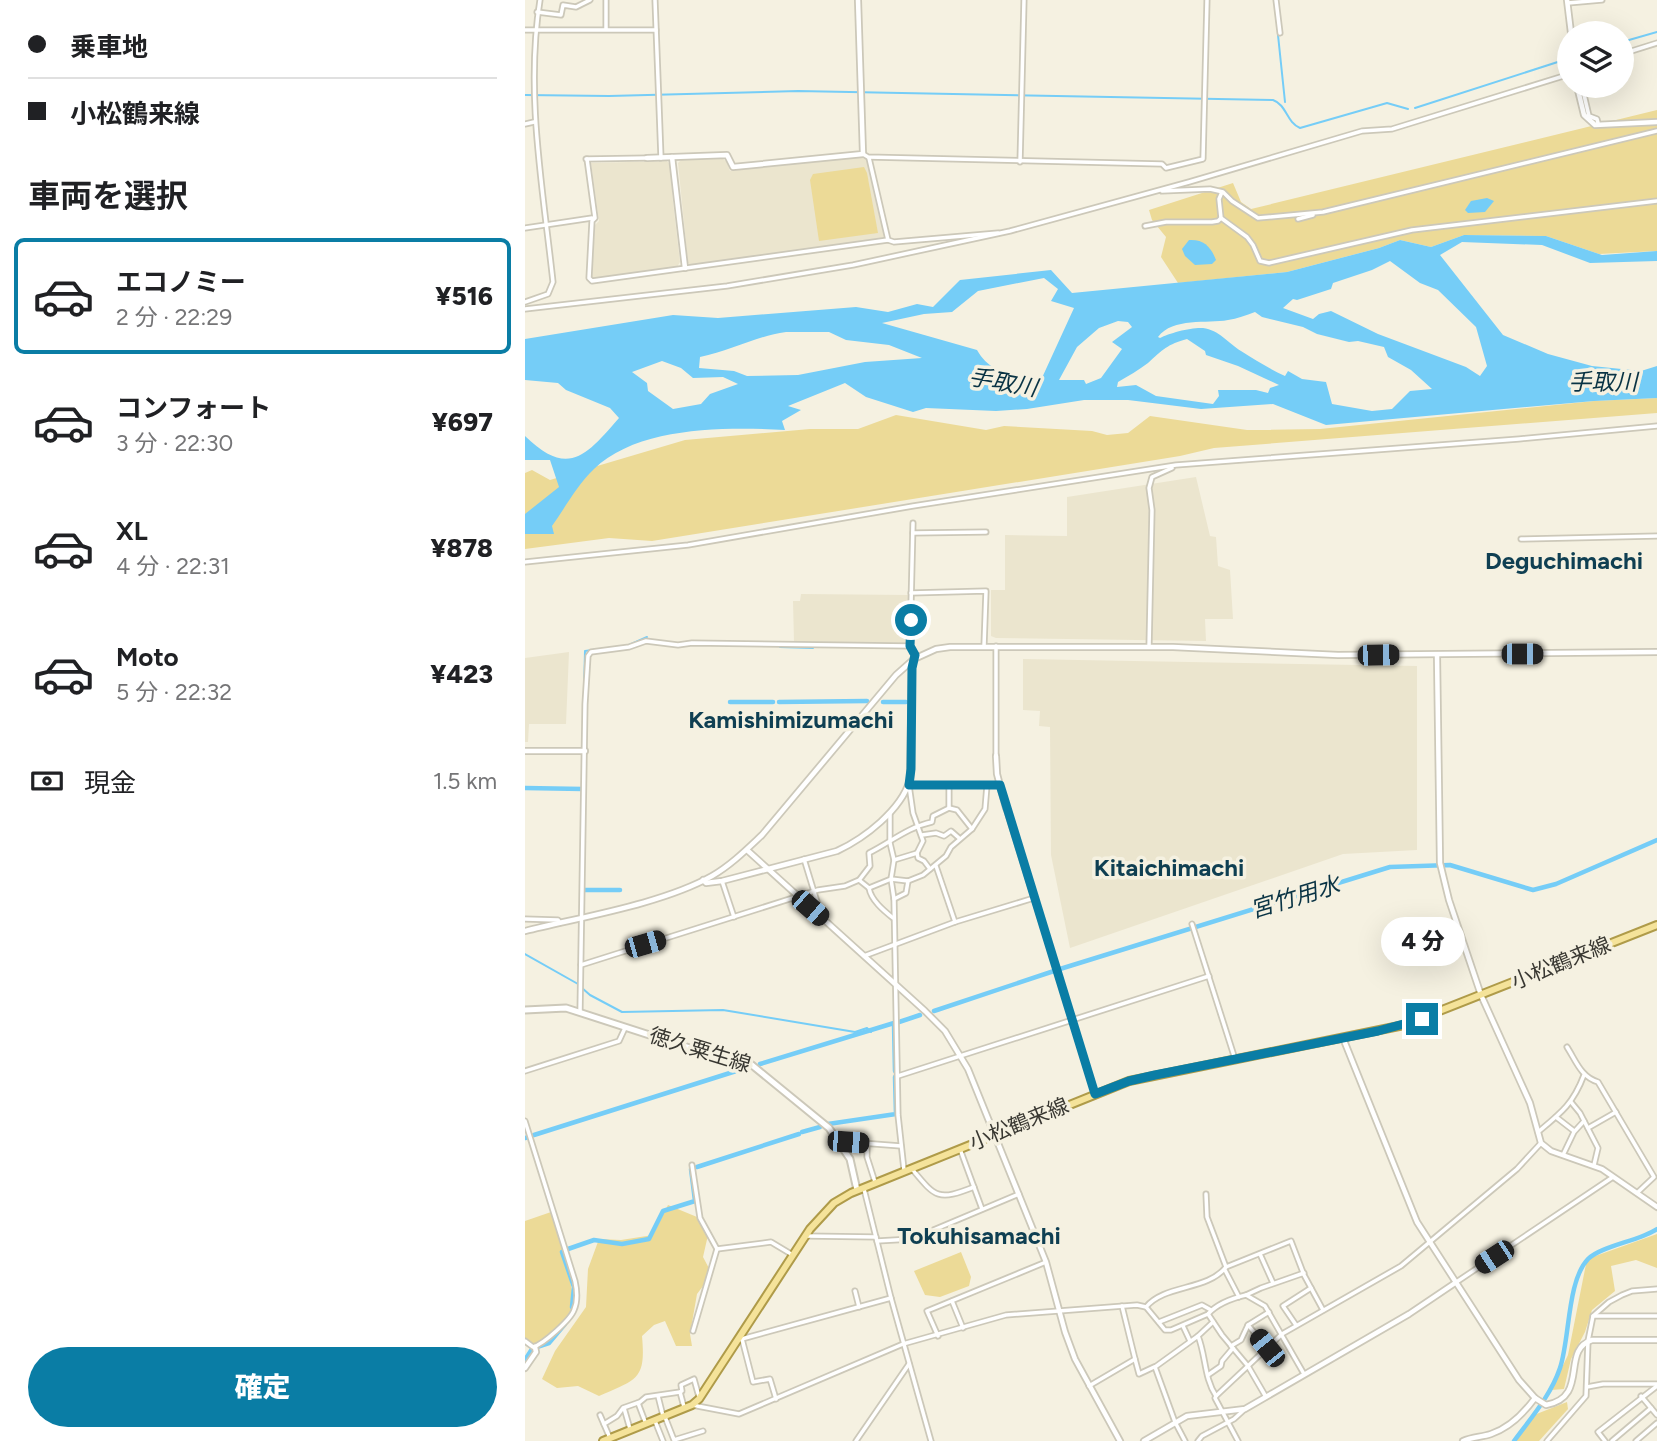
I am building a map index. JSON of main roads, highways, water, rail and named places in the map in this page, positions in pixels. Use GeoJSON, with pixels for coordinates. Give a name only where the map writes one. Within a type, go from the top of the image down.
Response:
{"type":"FeatureCollection","features":[{"type":"Feature","properties":{"kind":"main road","name":"小松鶴来線"},"geometry":{"type":"LineString","coordinates":[[607,1440],[684,1409],[699,1399],[806,1236],[834,1203],[861,1188],[1129,1081],[1404,1025],[1657,925]]}},
{"type":"Feature","properties":{"kind":"main road","name":"徳久粟生線"},"geometry":{"type":"LineString","coordinates":[[525,1010],[553,1007],[580,1012],[702,1052],[736,1057],[753,1064],[829,1128],[850,1159],[861,1188]]}},
{"type":"Feature","properties":{"kind":"water"},"geometry":{"type":"Polygon","coordinates":[[[1487,198],[1494,201],[1485,212],[1468,213],[1465,210],[1471,201],[1487,198]]]}},
{"type":"Feature","properties":{"kind":"water","name":"手取川"},"geometry":{"type":"Polygon","coordinates":[[[1464,235],[1546,236],[1602,255],[1657,251],[1657,261],[1590,263],[1542,245],[1462,242],[1440,255],[1503,335],[1548,354],[1592,366],[1641,371],[1657,366],[1657,398],[1594,401],[1326,425],[1273,404],[1201,409],[1128,400],[1084,400],[1027,409],[996,411],[926,408],[913,412],[866,397],[845,383],[788,406],[801,410],[782,421],[785,430],[684,432],[634,444],[612,455],[588,475],[552,526],[554,534],[525,534],[525,514],[559,487],[550,460],[525,460],[525,436],[553,456],[565,459],[576,457],[596,443],[619,418],[610,408],[566,390],[558,383],[525,380],[525,339],[673,315],[718,318],[856,307],[888,312],[917,304],[933,307],[960,280],[1051,270],[1072,293],[1287,272],[1400,240],[1431,247],[1464,235]],[[1390,261],[1333,283],[1331,289],[1293,299],[1283,308],[1313,319],[1319,314],[1331,311],[1378,334],[1466,367],[1480,376],[1487,366],[1476,327],[1438,290],[1420,283],[1390,261]],[[1044,278],[978,291],[952,312],[924,314],[882,323],[977,350],[989,365],[1005,373],[1041,380],[1074,308],[1051,301],[1058,289],[1044,278]],[[1255,312],[1238,318],[1172,326],[1158,337],[1193,328],[1209,329],[1285,376],[1288,371],[1302,379],[1326,382],[1332,404],[1372,411],[1392,409],[1410,391],[1432,389],[1411,370],[1388,357],[1384,347],[1317,334],[1303,327],[1262,317],[1255,312]],[[1118,321],[1099,328],[1077,347],[1059,380],[1084,380],[1086,384],[1101,378],[1122,349],[1112,342],[1132,327],[1128,322],[1118,321]],[[786,332],[700,357],[699,368],[734,371],[747,376],[798,375],[865,362],[922,358],[889,345],[846,340],[829,332],[786,332]],[[1187,339],[1175,343],[1118,382],[1117,387],[1136,385],[1156,396],[1213,404],[1219,396],[1218,390],[1256,390],[1268,393],[1270,388],[1279,385],[1206,355],[1205,351],[1187,339]],[[662,361],[632,372],[647,383],[648,391],[673,409],[701,404],[710,394],[738,384],[723,377],[693,378],[681,368],[662,361]]]}},
{"type":"Feature","properties":{"kind":"water"},"geometry":{"type":"Polygon","coordinates":[[[1189,240],[1206,245],[1216,260],[1212,264],[1195,265],[1182,249],[1189,240]]]}},
{"type":"Feature","properties":{"kind":"waterway"},"geometry":{"type":"LineString","coordinates":[[1275,5],[1278,31]]}},
{"type":"Feature","properties":{"kind":"waterway"},"geometry":{"type":"LineString","coordinates":[[1634,39],[1657,32]]}},
{"type":"Feature","properties":{"kind":"waterway"},"geometry":{"type":"LineString","coordinates":[[1278,35],[1285,102]]}},
{"type":"Feature","properties":{"kind":"waterway"},"geometry":{"type":"LineString","coordinates":[[1415,108],[1557,62]]}},
{"type":"Feature","properties":{"kind":"waterway"},"geometry":{"type":"LineString","coordinates":[[525,95],[609,96],[798,91],[1273,100],[1278,102],[1292,122],[1300,128],[1387,103],[1408,109]]}},
{"type":"Feature","properties":{"kind":"waterway"},"geometry":{"type":"LineString","coordinates":[[629,645],[647,637]]}},
{"type":"Feature","properties":{"kind":"waterway"},"geometry":{"type":"LineString","coordinates":[[584,694],[585,651],[623,646]]}},
{"type":"Feature","properties":{"kind":"waterway"},"geometry":{"type":"LineString","coordinates":[[780,647],[813,648]]}},
{"type":"Feature","properties":{"kind":"waterway"},"geometry":{"type":"LineString","coordinates":[[779,702],[867,701]]}},
{"type":"Feature","properties":{"kind":"waterway"},"geometry":{"type":"LineString","coordinates":[[730,702],[773,702]]}},
{"type":"Feature","properties":{"kind":"waterway"},"geometry":{"type":"LineString","coordinates":[[883,702],[906,702]]}},
{"type":"Feature","properties":{"kind":"waterway"},"geometry":{"type":"LineString","coordinates":[[525,788],[583,789]]}},
{"type":"Feature","properties":{"kind":"waterway","name":"宮竹用水"},"geometry":{"type":"LineString","coordinates":[[1060,969],[1390,867],[1450,865],[1533,890],[1556,884],[1657,840]]}},
{"type":"Feature","properties":{"kind":"waterway"},"geometry":{"type":"LineString","coordinates":[[585,890],[620,890]]}},
{"type":"Feature","properties":{"kind":"waterway"},"geometry":{"type":"LineString","coordinates":[[525,954],[578,984]]}},
{"type":"Feature","properties":{"kind":"waterway"},"geometry":{"type":"LineString","coordinates":[[934,1011],[1054,971]]}},
{"type":"Feature","properties":{"kind":"waterway"},"geometry":{"type":"LineString","coordinates":[[582,988],[622,1012],[723,1010],[855,1032],[867,1028],[871,1032]]}},
{"type":"Feature","properties":{"kind":"waterway"},"geometry":{"type":"LineString","coordinates":[[899,1022],[920,1015]]}},
{"type":"Feature","properties":{"kind":"waterway"},"geometry":{"type":"LineString","coordinates":[[760,1064],[894,1023]]}},
{"type":"Feature","properties":{"kind":"waterway"},"geometry":{"type":"LineString","coordinates":[[894,1024],[895,1071]]}},
{"type":"Feature","properties":{"kind":"waterway"},"geometry":{"type":"LineString","coordinates":[[534,1135],[752,1066]]}},
{"type":"Feature","properties":{"kind":"waterway"},"geometry":{"type":"LineString","coordinates":[[828,1124],[896,1114],[895,1077]]}},
{"type":"Feature","properties":{"kind":"waterway"},"geometry":{"type":"LineString","coordinates":[[802,1132],[820,1127]]}},
{"type":"Feature","properties":{"kind":"waterway"},"geometry":{"type":"LineString","coordinates":[[697,1167],[799,1134]]}},
{"type":"Feature","properties":{"kind":"waterway"},"geometry":{"type":"LineString","coordinates":[[568,1249],[594,1240],[622,1244],[649,1239],[663,1211],[695,1201],[691,1169]]}},
{"type":"Feature","properties":{"kind":"waterway"},"geometry":{"type":"LineString","coordinates":[[1514,1441],[1540,1406],[1560,1368],[1573,1295],[1581,1269],[1594,1254],[1657,1229]]}},
{"type":"Feature","properties":{"kind":"waterway"},"geometry":{"type":"LineString","coordinates":[[562,1252],[574,1287],[572,1307]]}},
{"type":"Feature","properties":{"kind":"waterway"},"geometry":{"type":"LineString","coordinates":[[537,1347],[549,1343],[565,1324]]}},
{"type":"Feature","properties":{"kind":"waterway"},"geometry":{"type":"LineString","coordinates":[[525,1360],[532,1349]]}},
{"type":"Feature","properties":{"kind":"district","name":"Deguchimachi"},"geometry":{"type":"Point","coordinates":[1564,561]}},
{"type":"Feature","properties":{"kind":"district","name":"Kamishimizumachi"},"geometry":{"type":"Point","coordinates":[791,720]}},
{"type":"Feature","properties":{"kind":"district","name":"Kitaichimachi"},"geometry":{"type":"Point","coordinates":[1169,868]}},
{"type":"Feature","properties":{"kind":"district","name":"Tokuhisamachi"},"geometry":{"type":"Point","coordinates":[979,1236]}}]}
